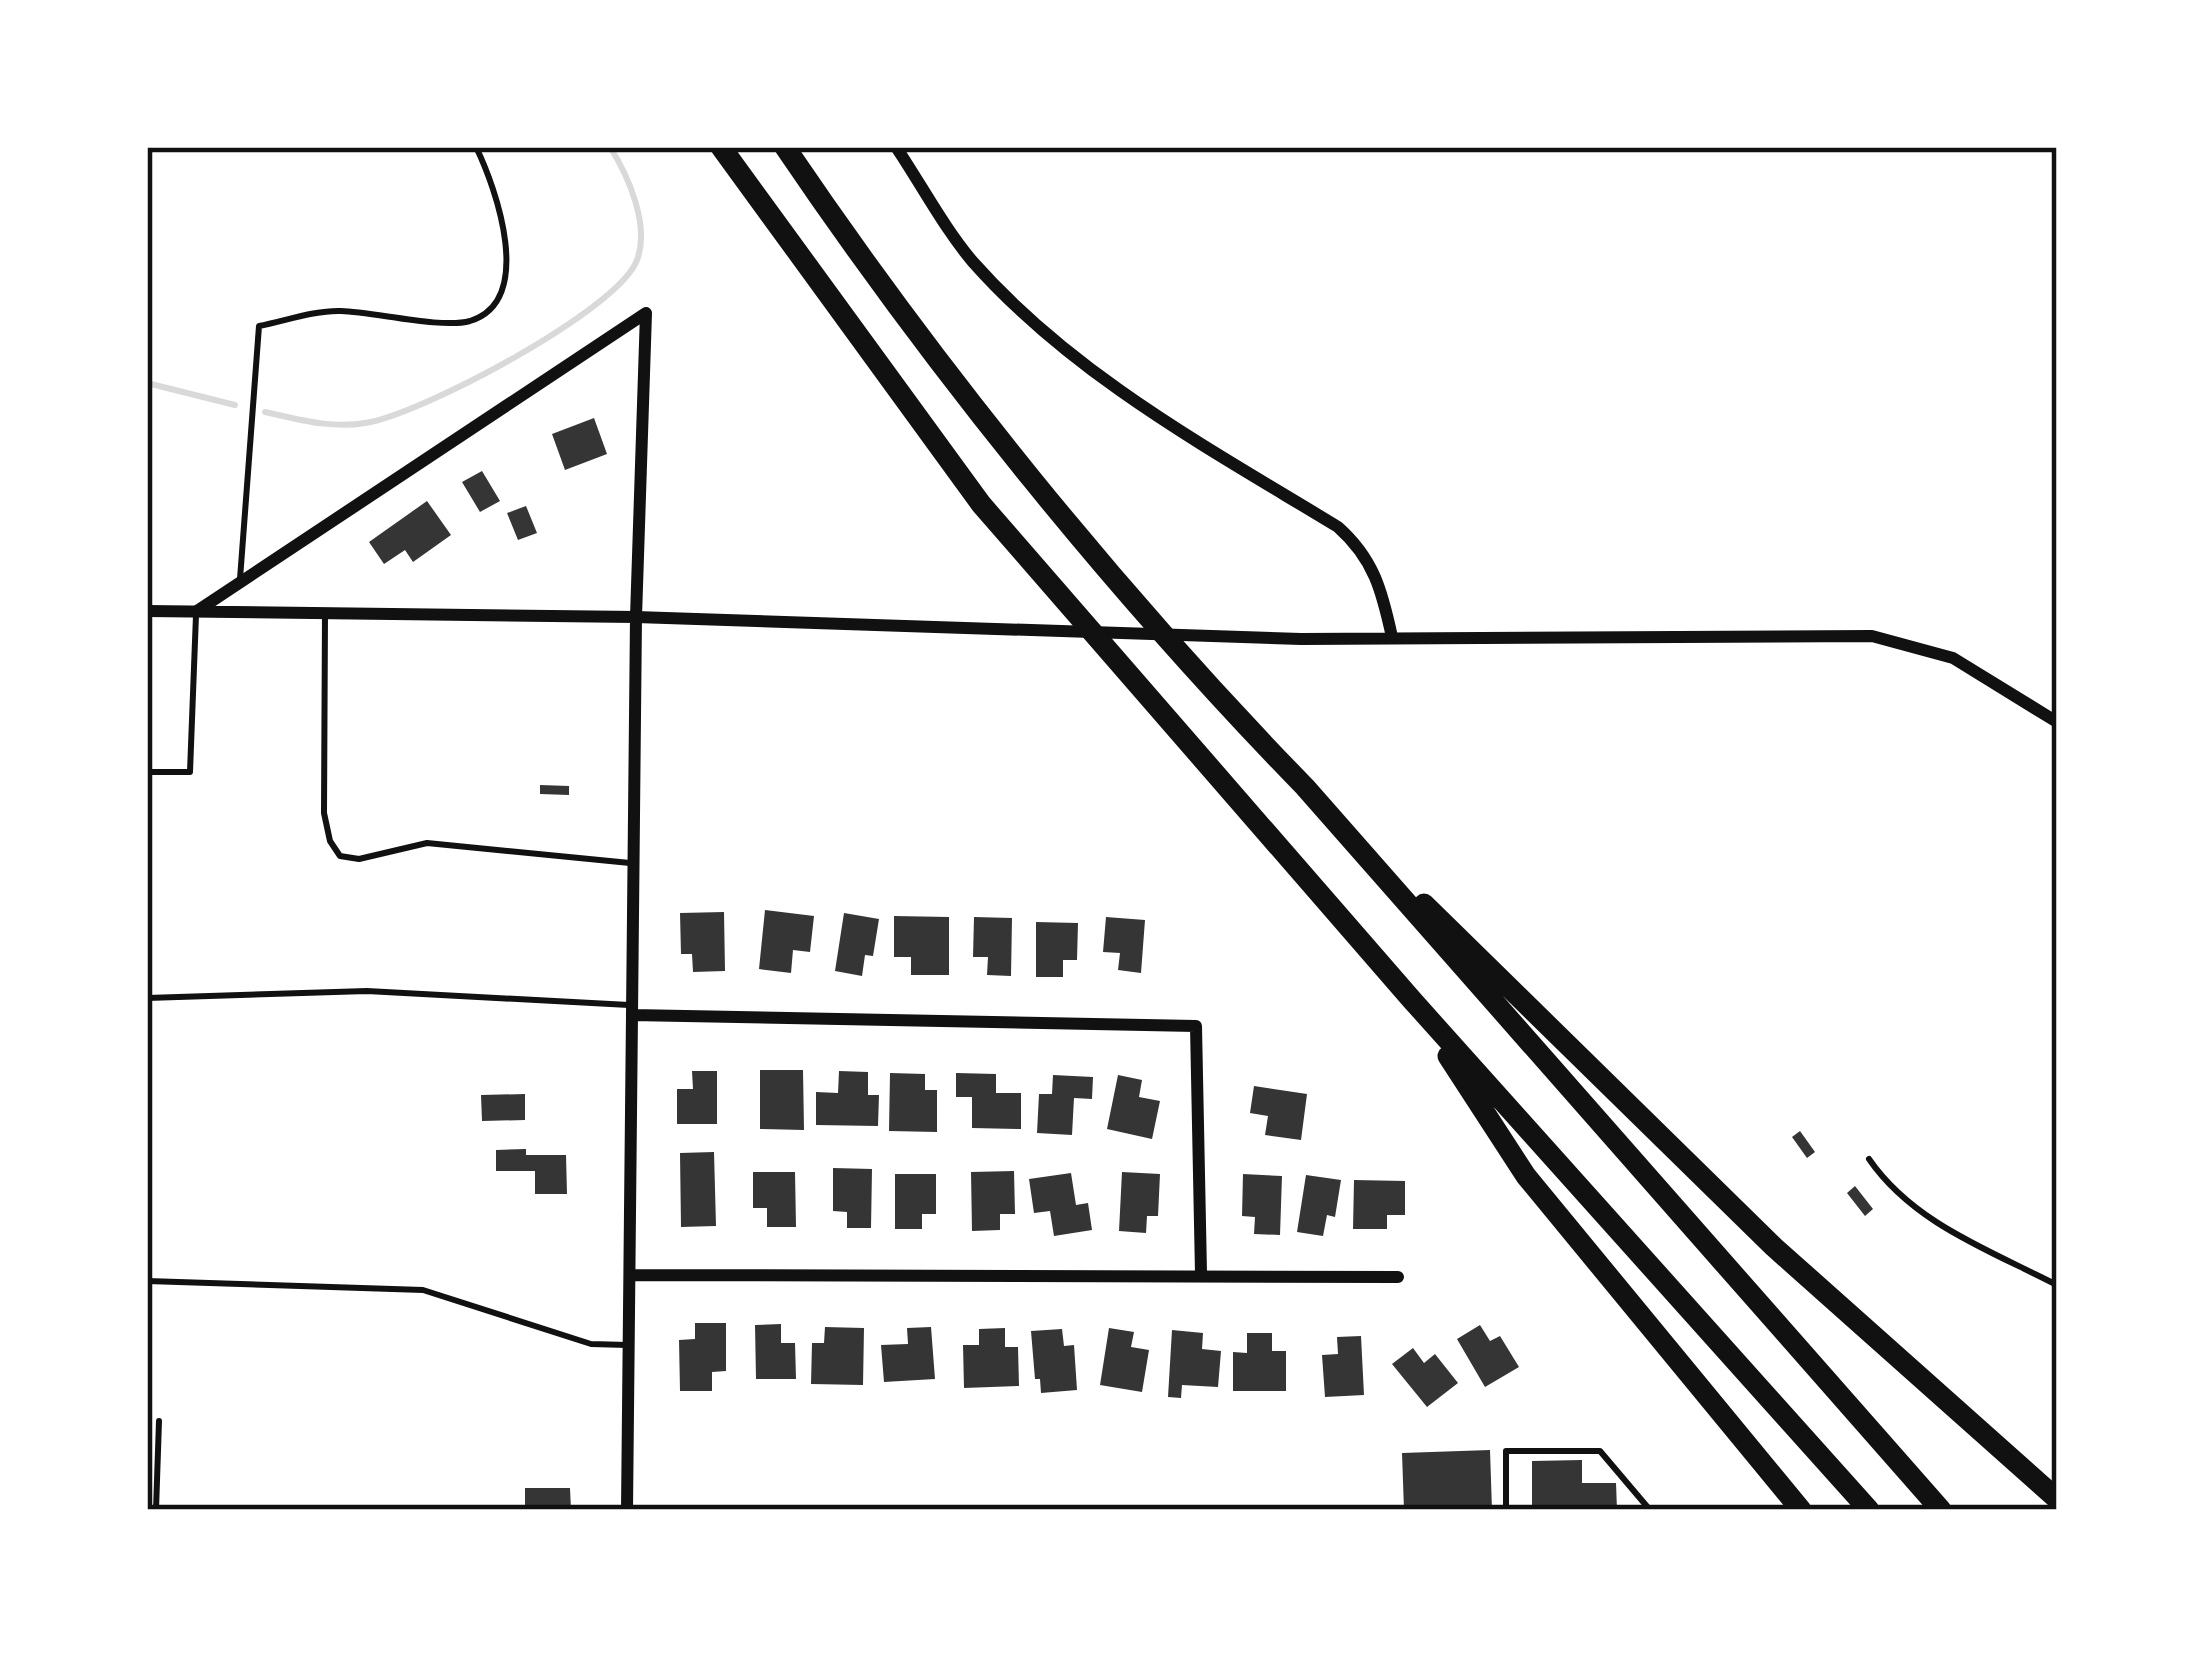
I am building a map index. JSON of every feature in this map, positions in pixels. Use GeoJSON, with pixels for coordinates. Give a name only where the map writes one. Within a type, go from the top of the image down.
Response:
{"type":"FeatureCollection","features":[{"type":"Feature","properties":{"kind":"highway"},"geometry":{"type":"LineString","coordinates":[[721,147],[981,504],[1412,1000],[1869,1510]]}},
{"type":"Feature","properties":{"kind":"highway"},"geometry":{"type":"LineString","coordinates":[[785,147],[1028,472],[1208,687],[1774,1247],[2057,1499]]}},
{"type":"Feature","properties":{"kind":"highway"},"geometry":{"type":"LineString","coordinates":[[1305,787],[1941,1510]]}},
{"type":"Feature","properties":{"kind":"highway"},"geometry":{"type":"LineString","coordinates":[[1412,1000],[1526,1176],[1801,1510]]}},
{"type":"Feature","properties":{"kind":"street"},"geometry":{"type":"LineString","coordinates":[[896,147],[972,260],[1063,348],[1135,403],[1338,527],[1364,550],[1381,584],[1392,637]]}},
{"type":"Feature","properties":{"kind":"street"},"geometry":{"type":"LineString","coordinates":[[196,612],[646,314],[636,617],[634,1275],[627,1510]]}},
{"type":"Feature","properties":{"kind":"street"},"geometry":{"type":"LineString","coordinates":[[147,611],[636,617],[1301,639],[1872,636],[1953,658],[2057,722]]}},
{"type":"Feature","properties":{"kind":"street"},"geometry":{"type":"LineString","coordinates":[[632,1010],[1196,1025],[1201,1273]]}},
{"type":"Feature","properties":{"kind":"street"},"geometry":{"type":"LineString","coordinates":[[634,1275],[1398,1277]]}},
{"type":"Feature","properties":{"kind":"lane"},"geometry":{"type":"LineString","coordinates":[[240,583],[259,326],[336,311],[468,322],[494,307],[506,278],[504,236],[497,190],[476,147]]}},
{"type":"Feature","properties":{"kind":"lane"},"geometry":{"type":"LineString","coordinates":[[147,772],[190,772],[196,612]]}},
{"type":"Feature","properties":{"kind":"lane"},"geometry":{"type":"LineString","coordinates":[[326,612],[324,813],[330,842],[340,856],[359,859],[427,843],[634,863]]}},
{"type":"Feature","properties":{"kind":"lane"},"geometry":{"type":"LineString","coordinates":[[147,998],[367,991],[632,1010]]}},
{"type":"Feature","properties":{"kind":"lane"},"geometry":{"type":"LineString","coordinates":[[1869,1159],[1889,1187],[1933,1222],[2057,1285]]}},
{"type":"Feature","properties":{"kind":"lane"},"geometry":{"type":"LineString","coordinates":[[147,1281],[423,1290],[591,1344],[632,1346]]}},
{"type":"Feature","properties":{"kind":"lane"},"geometry":{"type":"LineString","coordinates":[[156,1510],[159,1421]]}},
{"type":"Feature","properties":{"kind":"lane"},"geometry":{"type":"LineString","coordinates":[[1506,1510],[1506,1450],[1600,1451],[1650,1510]]}},
{"type":"Feature","properties":{"kind":"building"},"geometry":{"type":"Polygon","coordinates":[[[594,418],[607,454],[565,470],[552,434],[594,418]]]}},
{"type":"Feature","properties":{"kind":"building"},"geometry":{"type":"Polygon","coordinates":[[[482,471],[500,501],[480,512],[462,482],[482,471]]]}},
{"type":"Feature","properties":{"kind":"building"},"geometry":{"type":"Polygon","coordinates":[[[427,501],[451,535],[413,562],[405,550],[384,564],[369,542],[427,501]]]}},
{"type":"Feature","properties":{"kind":"building"},"geometry":{"type":"Polygon","coordinates":[[[526,506],[537,533],[518,540],[507,513],[526,506]]]}},
{"type":"Feature","properties":{"kind":"building"},"geometry":{"type":"Polygon","coordinates":[[[540,785],[569,786],[569,795],[540,794],[540,785]]]}},
{"type":"Feature","properties":{"kind":"building"},"geometry":{"type":"Polygon","coordinates":[[[765,910],[814,916],[810,952],[793,950],[791,973],[759,969],[765,910]]]}},
{"type":"Feature","properties":{"kind":"building"},"geometry":{"type":"Polygon","coordinates":[[[724,912],[725,971],[693,972],[692,954],[681,954],[680,913],[724,912]]]}},
{"type":"Feature","properties":{"kind":"building"},"geometry":{"type":"Polygon","coordinates":[[[844,913],[879,919],[873,956],[865,955],[862,976],[835,971],[844,913]]]}},
{"type":"Feature","properties":{"kind":"building"},"geometry":{"type":"Polygon","coordinates":[[[894,916],[949,917],[949,975],[911,975],[911,957],[894,957],[894,916]]]}},
{"type":"Feature","properties":{"kind":"building"},"geometry":{"type":"Polygon","coordinates":[[[974,917],[1012,918],[1011,976],[987,975],[988,957],[973,957],[974,917]]]}},
{"type":"Feature","properties":{"kind":"building"},"geometry":{"type":"Polygon","coordinates":[[[1106,917],[1145,920],[1141,973],[1118,970],[1120,953],[1103,952],[1106,917]]]}},
{"type":"Feature","properties":{"kind":"building"},"geometry":{"type":"Polygon","coordinates":[[[1036,922],[1078,923],[1077,960],[1063,960],[1063,977],[1036,977],[1036,922]]]}},
{"type":"Feature","properties":{"kind":"building"},"geometry":{"type":"Polygon","coordinates":[[[760,1070],[803,1070],[804,1130],[760,1129],[760,1070]]]}},
{"type":"Feature","properties":{"kind":"building"},"geometry":{"type":"Polygon","coordinates":[[[692,1071],[717,1071],[717,1124],[677,1124],[677,1089],[693,1089],[692,1071]]]}},
{"type":"Feature","properties":{"kind":"building"},"geometry":{"type":"Polygon","coordinates":[[[839,1071],[868,1072],[868,1095],[879,1095],[878,1126],[816,1125],[816,1092],[838,1093],[839,1071]]]}},
{"type":"Feature","properties":{"kind":"building"},"geometry":{"type":"Polygon","coordinates":[[[890,1073],[925,1074],[925,1090],[937,1090],[937,1132],[889,1131],[890,1073]]]}},
{"type":"Feature","properties":{"kind":"building"},"geometry":{"type":"Polygon","coordinates":[[[956,1073],[996,1074],[996,1093],[1021,1093],[1021,1129],[972,1128],[972,1097],[956,1097],[956,1073]]]}},
{"type":"Feature","properties":{"kind":"building"},"geometry":{"type":"Polygon","coordinates":[[[1053,1075],[1093,1077],[1092,1099],[1074,1098],[1072,1135],[1037,1133],[1039,1094],[1052,1094],[1053,1075]]]}},
{"type":"Feature","properties":{"kind":"building"},"geometry":{"type":"Polygon","coordinates":[[[1118,1075],[1142,1080],[1139,1097],[1160,1101],[1152,1139],[1107,1129],[1118,1075]]]}},
{"type":"Feature","properties":{"kind":"building"},"geometry":{"type":"Polygon","coordinates":[[[1254,1086],[1307,1094],[1301,1140],[1265,1135],[1268,1116],[1250,1113],[1254,1086]]]}},
{"type":"Feature","properties":{"kind":"building"},"geometry":{"type":"Polygon","coordinates":[[[525,1094],[525,1120],[482,1121],[481,1095],[525,1094]]]}},
{"type":"Feature","properties":{"kind":"building"},"geometry":{"type":"Polygon","coordinates":[[[1800,1131],[1815,1152],[1807,1158],[1792,1137],[1800,1131]]]}},
{"type":"Feature","properties":{"kind":"building"},"geometry":{"type":"Polygon","coordinates":[[[526,1149],[526,1155],[566,1155],[567,1194],[535,1194],[535,1171],[496,1171],[496,1150],[526,1149]]]}},
{"type":"Feature","properties":{"kind":"building"},"geometry":{"type":"Polygon","coordinates":[[[714,1152],[716,1226],[681,1227],[680,1153],[714,1152]]]}},
{"type":"Feature","properties":{"kind":"building"},"geometry":{"type":"Polygon","coordinates":[[[833,1168],[872,1169],[871,1228],[847,1228],[847,1212],[833,1211],[833,1168]]]}},
{"type":"Feature","properties":{"kind":"building"},"geometry":{"type":"Polygon","coordinates":[[[1014,1171],[1015,1214],[1000,1214],[1000,1230],[972,1231],[971,1172],[1014,1171]]]}},
{"type":"Feature","properties":{"kind":"building"},"geometry":{"type":"Polygon","coordinates":[[[753,1172],[795,1172],[796,1227],[767,1227],[767,1208],[753,1208],[753,1172]]]}},
{"type":"Feature","properties":{"kind":"building"},"geometry":{"type":"Polygon","coordinates":[[[1122,1172],[1160,1174],[1158,1216],[1147,1216],[1146,1233],[1119,1231],[1122,1172]]]}},
{"type":"Feature","properties":{"kind":"building"},"geometry":{"type":"Polygon","coordinates":[[[1071,1173],[1076,1205],[1088,1203],[1092,1230],[1054,1236],[1050,1211],[1034,1213],[1029,1179],[1071,1173]]]}},
{"type":"Feature","properties":{"kind":"building"},"geometry":{"type":"Polygon","coordinates":[[[895,1174],[936,1174],[936,1214],[922,1214],[922,1229],[895,1229],[895,1174]]]}},
{"type":"Feature","properties":{"kind":"building"},"geometry":{"type":"Polygon","coordinates":[[[1243,1174],[1282,1176],[1280,1235],[1254,1234],[1255,1217],[1242,1216],[1243,1174]]]}},
{"type":"Feature","properties":{"kind":"building"},"geometry":{"type":"Polygon","coordinates":[[[1306,1175],[1341,1180],[1335,1217],[1327,1215],[1323,1236],[1297,1232],[1306,1175]]]}},
{"type":"Feature","properties":{"kind":"building"},"geometry":{"type":"Polygon","coordinates":[[[1354,1180],[1405,1181],[1405,1215],[1387,1215],[1387,1229],[1353,1229],[1354,1180]]]}},
{"type":"Feature","properties":{"kind":"building"},"geometry":{"type":"Polygon","coordinates":[[[1855,1186],[1873,1209],[1865,1216],[1847,1193],[1855,1186]]]}},
{"type":"Feature","properties":{"kind":"building"},"geometry":{"type":"Polygon","coordinates":[[[695,1323],[726,1323],[726,1371],[712,1372],[712,1391],[680,1391],[679,1340],[695,1339],[695,1323]]]}},
{"type":"Feature","properties":{"kind":"building"},"geometry":{"type":"Polygon","coordinates":[[[781,1324],[781,1343],[795,1343],[796,1379],[756,1379],[755,1325],[781,1324]]]}},
{"type":"Feature","properties":{"kind":"building"},"geometry":{"type":"Polygon","coordinates":[[[1480,1325],[1490,1341],[1500,1336],[1519,1367],[1485,1387],[1457,1339],[1480,1325]]]}},
{"type":"Feature","properties":{"kind":"building"},"geometry":{"type":"Polygon","coordinates":[[[825,1327],[864,1328],[863,1385],[811,1384],[812,1343],[824,1343],[825,1327]]]}},
{"type":"Feature","properties":{"kind":"building"},"geometry":{"type":"Polygon","coordinates":[[[931,1327],[935,1379],[884,1382],[881,1345],[908,1344],[907,1328],[931,1327]]]}},
{"type":"Feature","properties":{"kind":"building"},"geometry":{"type":"Polygon","coordinates":[[[1005,1328],[1005,1347],[1018,1347],[1019,1386],[964,1388],[963,1345],[979,1345],[979,1329],[1005,1328]]]}},
{"type":"Feature","properties":{"kind":"building"},"geometry":{"type":"Polygon","coordinates":[[[1109,1328],[1134,1332],[1131,1347],[1149,1350],[1142,1392],[1100,1385],[1109,1328]]]}},
{"type":"Feature","properties":{"kind":"building"},"geometry":{"type":"Polygon","coordinates":[[[1062,1329],[1064,1346],[1074,1345],[1077,1390],[1041,1393],[1040,1379],[1035,1379],[1031,1331],[1062,1329]]]}},
{"type":"Feature","properties":{"kind":"building"},"geometry":{"type":"Polygon","coordinates":[[[1172,1330],[1203,1333],[1202,1349],[1221,1351],[1218,1387],[1182,1385],[1181,1398],[1168,1397],[1172,1330]]]}},
{"type":"Feature","properties":{"kind":"building"},"geometry":{"type":"Polygon","coordinates":[[[1247,1333],[1272,1333],[1272,1351],[1286,1351],[1286,1391],[1233,1391],[1233,1352],[1247,1353],[1247,1333]]]}},
{"type":"Feature","properties":{"kind":"building"},"geometry":{"type":"Polygon","coordinates":[[[1361,1336],[1364,1395],[1325,1397],[1322,1355],[1338,1354],[1337,1337],[1361,1336]]]}},
{"type":"Feature","properties":{"kind":"building"},"geometry":{"type":"Polygon","coordinates":[[[1413,1348],[1424,1363],[1435,1354],[1458,1383],[1427,1407],[1392,1364],[1413,1348]]]}},
{"type":"Feature","properties":{"kind":"building"},"geometry":{"type":"Polygon","coordinates":[[[1490,1450],[1492,1510],[1404,1510],[1402,1453],[1490,1450]]]}},
{"type":"Feature","properties":{"kind":"building"},"geometry":{"type":"Polygon","coordinates":[[[1582,1460],[1582,1483],[1616,1483],[1617,1510],[1532,1510],[1532,1461],[1582,1460]]]}},
{"type":"Feature","properties":{"kind":"building"},"geometry":{"type":"Polygon","coordinates":[[[525,1488],[570,1488],[571,1510],[525,1509],[525,1488]]]}},
{"type":"Feature","properties":{"kind":"waterway"},"geometry":{"type":"LineString","coordinates":[[265,412],[340,425],[392,416],[515,357],[595,305],[622,281],[640,247],[636,202],[610,147]]}},
{"type":"Feature","properties":{"kind":"waterway"},"geometry":{"type":"LineString","coordinates":[[147,383],[235,405]]}}]}
